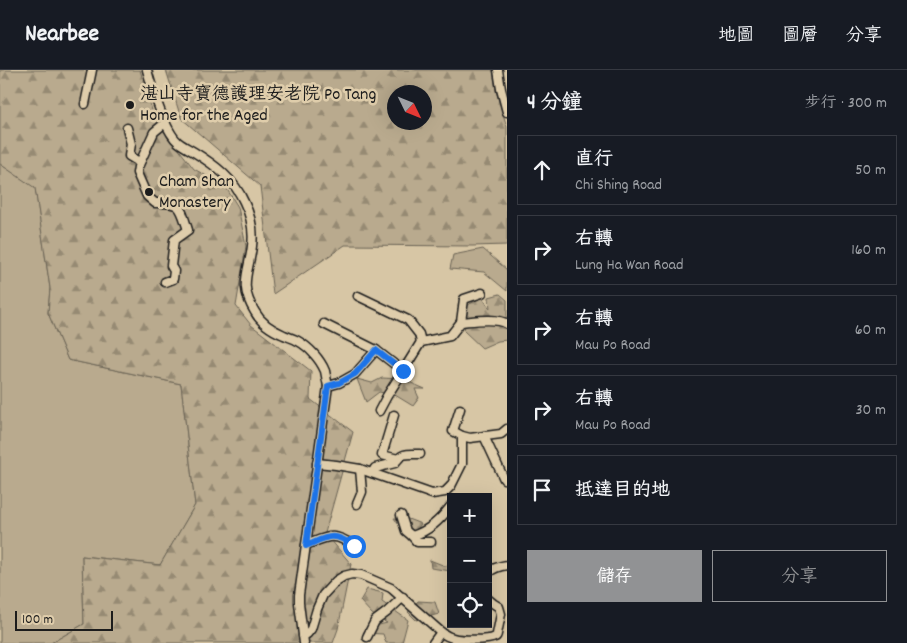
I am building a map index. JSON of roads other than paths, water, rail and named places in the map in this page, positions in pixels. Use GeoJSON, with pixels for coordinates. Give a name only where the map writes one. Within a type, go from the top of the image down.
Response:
{"type":"FeatureCollection","features":[{"type":"Feature","properties":{"kind":"street"},"geometry":{"type":"LineString","coordinates":[[85,104],[92,70]]}},
{"type":"Feature","properties":{"kind":"street"},"geometry":{"type":"LineString","coordinates":[[147,70],[165,123],[174,138],[216,166],[237,189],[248,210],[252,225],[252,248],[245,281],[251,306],[269,327],[297,340],[309,349],[324,371],[328,386],[299,598],[304,639]]}},
{"type":"Feature","properties":{"kind":"street"},"geometry":{"type":"LineString","coordinates":[[498,70],[504,90],[507,112]]}},
{"type":"Feature","properties":{"kind":"street"},"geometry":{"type":"LineString","coordinates":[[165,123],[154,132],[139,162],[138,173],[147,196],[155,203],[170,202],[178,205],[188,230],[174,240],[173,279],[165,282]]}},
{"type":"Feature","properties":{"kind":"street"},"geometry":{"type":"LineString","coordinates":[[128,128],[131,144],[129,156],[139,162]]}},
{"type":"Feature","properties":{"kind":"street"},"geometry":{"type":"LineString","coordinates":[[421,342],[450,336],[461,322],[464,299],[482,292]]}},
{"type":"Feature","properties":{"kind":"street"},"geometry":{"type":"LineString","coordinates":[[358,296],[408,320],[419,334],[421,342],[379,411]]}},
{"type":"Feature","properties":{"kind":"street"},"geometry":{"type":"LineString","coordinates":[[461,322],[497,320],[507,324]]}},
{"type":"Feature","properties":{"kind":"street"},"geometry":{"type":"LineString","coordinates":[[324,324],[376,350],[403,371]]}},
{"type":"Feature","properties":{"kind":"street"},"geometry":{"type":"LineString","coordinates":[[328,386],[339,383],[355,374],[376,350]]}},
{"type":"Feature","properties":{"kind":"street"},"geometry":{"type":"LineString","coordinates":[[460,410],[453,431],[462,436],[470,438],[501,434],[507,429]]}},
{"type":"Feature","properties":{"kind":"street"},"geometry":{"type":"LineString","coordinates":[[394,415],[382,455],[398,459]]}},
{"type":"Feature","properties":{"kind":"street"},"geometry":{"type":"LineString","coordinates":[[317,463],[360,469],[432,494],[445,492],[451,486],[462,464],[462,436]]}},
{"type":"Feature","properties":{"kind":"street"},"geometry":{"type":"LineString","coordinates":[[484,436],[504,479]]}},
{"type":"Feature","properties":{"kind":"street"},"geometry":{"type":"LineString","coordinates":[[372,473],[375,468],[395,463],[399,457],[406,454],[420,454]]}},
{"type":"Feature","properties":{"kind":"street"},"geometry":{"type":"LineString","coordinates":[[357,504],[362,492],[360,469]]}},
{"type":"Feature","properties":{"kind":"street"},"geometry":{"type":"LineString","coordinates":[[412,536],[426,531],[447,511]]}},
{"type":"Feature","properties":{"kind":"street"},"geometry":{"type":"LineString","coordinates":[[401,515],[406,531],[418,542],[431,542]]}},
{"type":"Feature","properties":{"kind":"street"},"geometry":{"type":"LineString","coordinates":[[306,546],[331,536],[345,539],[354,546]]}},
{"type":"Feature","properties":{"kind":"street"},"geometry":{"type":"LineString","coordinates":[[492,570],[507,564]]}},
{"type":"Feature","properties":{"kind":"street"},"geometry":{"type":"LineString","coordinates":[[304,639],[312,629],[323,594],[336,581],[349,574],[361,576],[388,586],[449,637],[460,639],[496,637],[503,606]]}},
{"type":"Feature","properties":{"kind":"street"},"geometry":{"type":"LineString","coordinates":[[366,636],[374,621],[402,597]]}},
{"type":"Feature","properties":{"kind":"street"},"geometry":{"type":"LineString","coordinates":[[433,643],[441,632]]}},
{"type":"Feature","properties":{"kind":"place","name":"湛山寺寶德護理安老院 Po Tang Home for the Aged"},"geometry":{"type":"Point","coordinates":[130,105]}},
{"type":"Feature","properties":{"kind":"place","name":"Cham Shan Monastery"},"geometry":{"type":"Point","coordinates":[149,192]}}]}
